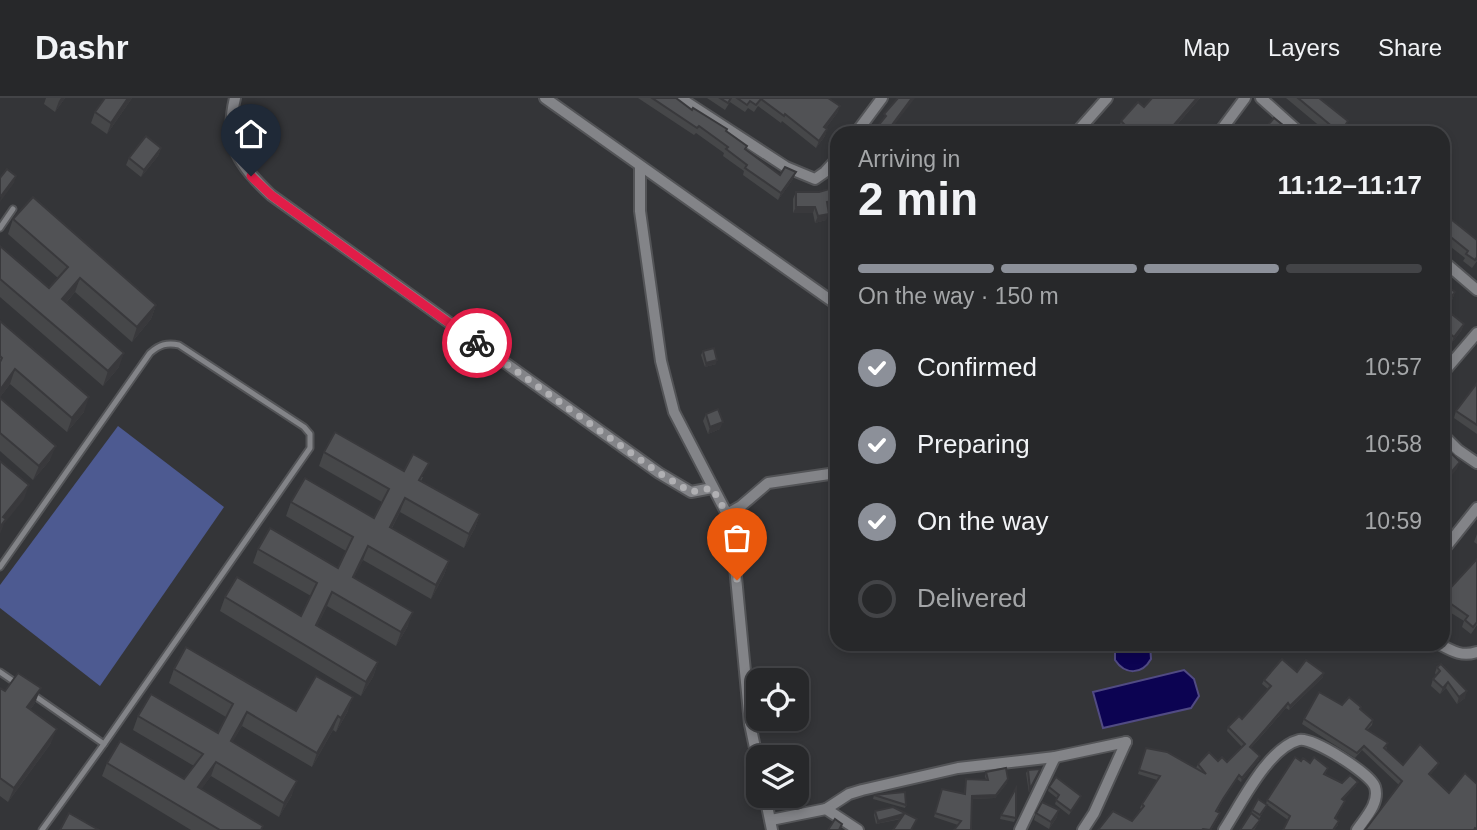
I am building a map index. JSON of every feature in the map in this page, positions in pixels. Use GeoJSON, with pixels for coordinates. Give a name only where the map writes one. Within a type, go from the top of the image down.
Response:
{"type":"FeatureCollection","features":[{"type":"Feature","properties":{"kind":"street"},"geometry":{"type":"LineString","coordinates":[[235,98],[230,119],[231,138],[251,176],[271,195],[659,473],[691,492],[712,488]]}},
{"type":"Feature","properties":{"kind":"street"},"geometry":{"type":"LineString","coordinates":[[545,98],[830,300]]}},
{"type":"Feature","properties":{"kind":"street"},"geometry":{"type":"LineString","coordinates":[[680,98],[786,167],[815,179],[830,167]]}},
{"type":"Feature","properties":{"kind":"street"},"geometry":{"type":"LineString","coordinates":[[1082,126],[1107,98]]}},
{"type":"Feature","properties":{"kind":"street"},"geometry":{"type":"LineString","coordinates":[[1224,126],[1245,98]]}},
{"type":"Feature","properties":{"kind":"street"},"geometry":{"type":"LineString","coordinates":[[1261,98],[1292,126]]}},
{"type":"Feature","properties":{"kind":"street"},"geometry":{"type":"LineString","coordinates":[[860,126],[876,100]]}},
{"type":"Feature","properties":{"kind":"street"},"geometry":{"type":"LineString","coordinates":[[640,166],[640,211],[661,361],[674,412],[727,514],[754,745]]}},
{"type":"Feature","properties":{"kind":"street"},"geometry":{"type":"LineString","coordinates":[[1450,267],[1477,290]]}},
{"type":"Feature","properties":{"kind":"street"},"geometry":{"type":"LineString","coordinates":[[1450,365],[1477,333]]}},
{"type":"Feature","properties":{"kind":"street"},"geometry":{"type":"LineString","coordinates":[[1450,442],[1477,463]]}},
{"type":"Feature","properties":{"kind":"street"},"geometry":{"type":"LineString","coordinates":[[727,514],[768,483],[830,474]]}},
{"type":"Feature","properties":{"kind":"street"},"geometry":{"type":"LineString","coordinates":[[1450,542],[1477,508]]}},
{"type":"Feature","properties":{"kind":"street"},"geometry":{"type":"LineString","coordinates":[[1450,650],[1468,655],[1477,652]]}},
{"type":"Feature","properties":{"kind":"street"},"geometry":{"type":"LineString","coordinates":[[1224,830],[1270,760],[1299,740],[1307,740],[1329,751],[1370,778],[1376,788],[1376,800],[1357,830]]}},
{"type":"Feature","properties":{"kind":"street"},"geometry":{"type":"LineString","coordinates":[[771,825],[826,809],[849,794],[862,790],[958,768],[1055,757],[1126,742],[1094,813],[1083,830]]}},
{"type":"Feature","properties":{"kind":"street"},"geometry":{"type":"LineString","coordinates":[[1020,830],[1055,757]]}},
{"type":"Feature","properties":{"kind":"street"},"geometry":{"type":"LineString","coordinates":[[826,809],[858,830]]}},
{"type":"Feature","properties":{"kind":"lane"},"geometry":{"type":"LineString","coordinates":[[0,228],[13,209]]}},
{"type":"Feature","properties":{"kind":"lane"},"geometry":{"type":"LineString","coordinates":[[0,567],[150,353],[158,346],[170,342],[179,345],[310,433],[310,448],[42,830]]}},
{"type":"Feature","properties":{"kind":"lane"},"geometry":{"type":"LineString","coordinates":[[0,672],[104,744]]}},
{"type":"Feature","properties":{"kind":"shaded area"},"geometry":{"type":"Polygon","coordinates":[[[118,426],[224,507],[100,686],[0,608],[0,585],[118,426]]]}},
{"type":"Feature","properties":{"kind":"shaded area"},"geometry":{"type":"Polygon","coordinates":[[[1115,651],[1150,651],[1151,659],[1138,670],[1128,670],[1115,660],[1115,651]]]}},
{"type":"Feature","properties":{"kind":"shaded area"},"geometry":{"type":"Polygon","coordinates":[[[1184,670],[1194,679],[1199,696],[1191,708],[1103,728],[1093,692],[1184,670]]]}},
{"type":"Feature","properties":{"kind":"building"},"geometry":{"type":"Polygon","coordinates":[[[105,98],[128,98],[111,123],[95,112],[105,98]]]}},
{"type":"Feature","properties":{"kind":"building"},"geometry":{"type":"Polygon","coordinates":[[[652,98],[676,98],[727,129],[726,131],[747,146],[745,149],[780,175],[785,167],[796,172],[781,193],[745,168],[747,165],[726,149],[728,147],[652,98]]]}},
{"type":"Feature","properties":{"kind":"building"},"geometry":{"type":"Polygon","coordinates":[[[737,98],[828,98],[840,106],[824,127],[827,129],[819,141],[761,99],[756,105],[750,101],[747,105],[737,98]]]}},
{"type":"Feature","properties":{"kind":"building"},"geometry":{"type":"Polygon","coordinates":[[[898,98],[912,98],[891,126],[878,126],[886,116],[884,114],[898,98]]]}},
{"type":"Feature","properties":{"kind":"building"},"geometry":{"type":"Polygon","coordinates":[[[1152,98],[1197,98],[1173,126],[1126,126],[1121,121],[1138,102],[1144,107],[1152,98]]]}},
{"type":"Feature","properties":{"kind":"building"},"geometry":{"type":"Polygon","coordinates":[[[1298,98],[1319,98],[1348,121],[1346,124],[1348,126],[1332,126],[1298,98]]]}},
{"type":"Feature","properties":{"kind":"building"},"geometry":{"type":"Polygon","coordinates":[[[1274,118],[1284,126],[1267,126],[1274,118]]]}},
{"type":"Feature","properties":{"kind":"building"},"geometry":{"type":"Polygon","coordinates":[[[146,136],[161,148],[144,170],[129,158],[146,136]]]}},
{"type":"Feature","properties":{"kind":"building"},"geometry":{"type":"Polygon","coordinates":[[[7,169],[16,176],[1,196],[0,178],[7,169]]]}},
{"type":"Feature","properties":{"kind":"building"},"geometry":{"type":"Polygon","coordinates":[[[830,189],[830,201],[827,202],[829,214],[818,216],[815,207],[796,207],[796,192],[819,192],[830,189]]]}},
{"type":"Feature","properties":{"kind":"building"},"geometry":{"type":"Polygon","coordinates":[[[33,197],[156,305],[137,327],[80,278],[62,299],[124,353],[108,371],[0,279],[0,246],[49,288],[68,267],[13,219],[33,197]]]}},
{"type":"Feature","properties":{"kind":"building"},"geometry":{"type":"Polygon","coordinates":[[[1450,218],[1477,240],[1475,260],[1466,254],[1468,251],[1450,236],[1450,218]]]}},
{"type":"Feature","properties":{"kind":"building"},"geometry":{"type":"Polygon","coordinates":[[[1450,313],[1464,324],[1454,337],[1450,334],[1450,313]]]}},
{"type":"Feature","properties":{"kind":"building"},"geometry":{"type":"Polygon","coordinates":[[[0,321],[89,397],[72,418],[15,369],[0,390],[0,321]]]}},
{"type":"Feature","properties":{"kind":"building"},"geometry":{"type":"Polygon","coordinates":[[[714,348],[717,360],[706,363],[703,351],[714,348]]]}},
{"type":"Feature","properties":{"kind":"building"},"geometry":{"type":"Polygon","coordinates":[[[1477,383],[1477,425],[1456,411],[1477,383]]]}},
{"type":"Feature","properties":{"kind":"building"},"geometry":{"type":"Polygon","coordinates":[[[0,398],[56,446],[39,466],[0,433],[0,398]]]}},
{"type":"Feature","properties":{"kind":"building"},"geometry":{"type":"Polygon","coordinates":[[[718,409],[723,422],[710,427],[706,414],[718,409]]]}},
{"type":"Feature","properties":{"kind":"building"},"geometry":{"type":"Polygon","coordinates":[[[335,432],[404,471],[413,454],[429,463],[419,480],[480,514],[469,534],[405,498],[390,527],[449,561],[436,585],[368,546],[353,577],[413,612],[401,632],[332,592],[316,625],[378,662],[366,682],[225,597],[237,577],[301,616],[317,583],[258,549],[270,528],[338,568],[353,537],[291,502],[305,478],[374,518],[389,489],[324,452],[335,432]]]}},
{"type":"Feature","properties":{"kind":"building"},"geometry":{"type":"Polygon","coordinates":[[[1450,452],[1460,462],[1450,474],[1450,452]]]}},
{"type":"Feature","properties":{"kind":"building"},"geometry":{"type":"Polygon","coordinates":[[[0,461],[29,485],[3,517],[6,519],[0,527],[0,461]]]}},
{"type":"Feature","properties":{"kind":"building"},"geometry":{"type":"Polygon","coordinates":[[[1477,559],[1477,622],[1473,627],[1465,620],[1468,616],[1450,605],[1450,588],[1477,559]]]}},
{"type":"Feature","properties":{"kind":"building"},"geometry":{"type":"Polygon","coordinates":[[[186,647],[296,711],[316,676],[353,697],[341,718],[338,716],[317,753],[247,712],[231,741],[297,781],[284,803],[216,762],[198,787],[263,826],[261,830],[220,830],[107,763],[120,741],[184,779],[203,754],[138,716],[151,694],[218,733],[233,704],[174,669],[186,647]]]}},
{"type":"Feature","properties":{"kind":"building"},"geometry":{"type":"Polygon","coordinates":[[[1282,659],[1297,672],[1306,660],[1324,673],[1290,706],[1288,703],[1250,747],[1260,756],[1242,778],[1239,775],[1216,811],[1220,813],[1210,830],[1098,830],[1113,811],[1132,821],[1144,806],[1142,804],[1160,776],[1139,770],[1146,748],[1167,752],[1206,774],[1198,764],[1209,752],[1218,761],[1222,757],[1227,762],[1245,744],[1228,727],[1239,716],[1242,719],[1271,686],[1264,680],[1282,659]]]}},
{"type":"Feature","properties":{"kind":"building"},"geometry":{"type":"Polygon","coordinates":[[[1441,664],[1467,691],[1459,697],[1448,682],[1443,688],[1433,679],[1440,671],[1437,667],[1441,664]]]}},
{"type":"Feature","properties":{"kind":"building"},"geometry":{"type":"Polygon","coordinates":[[[18,673],[41,688],[27,707],[57,729],[14,788],[0,778],[0,688],[5,691],[18,673]]]}},
{"type":"Feature","properties":{"kind":"building"},"geometry":{"type":"Polygon","coordinates":[[[1319,692],[1342,705],[1349,697],[1361,707],[1373,720],[1366,729],[1388,743],[1384,748],[1403,765],[1420,744],[1439,763],[1429,774],[1449,793],[1465,773],[1477,784],[1477,829],[1365,830],[1402,781],[1364,746],[1357,753],[1304,719],[1319,692]]]}},
{"type":"Feature","properties":{"kind":"building"},"geometry":{"type":"Polygon","coordinates":[[[1295,757],[1310,763],[1314,757],[1328,768],[1324,774],[1342,783],[1350,775],[1358,782],[1342,799],[1345,801],[1335,818],[1339,821],[1333,830],[1283,830],[1290,816],[1267,800],[1295,757]]]}},
{"type":"Feature","properties":{"kind":"building"},"geometry":{"type":"Polygon","coordinates":[[[1006,768],[1008,779],[996,795],[972,796],[971,830],[954,830],[961,821],[935,813],[942,789],[965,794],[966,779],[988,780],[986,772],[1006,768]]]}},
{"type":"Feature","properties":{"kind":"building"},"geometry":{"type":"Polygon","coordinates":[[[1028,770],[1040,770],[1030,789],[1028,770]]]}},
{"type":"Feature","properties":{"kind":"building"},"geometry":{"type":"Polygon","coordinates":[[[1056,777],[1081,796],[1071,811],[1056,800],[1059,795],[1049,787],[1056,777]]]}},
{"type":"Feature","properties":{"kind":"building"},"geometry":{"type":"Polygon","coordinates":[[[1016,788],[1016,818],[1001,815],[1016,788]]]}},
{"type":"Feature","properties":{"kind":"building"},"geometry":{"type":"Polygon","coordinates":[[[905,792],[906,805],[874,795],[905,792]]]}},
{"type":"Feature","properties":{"kind":"building"},"geometry":{"type":"Polygon","coordinates":[[[1258,799],[1267,805],[1260,815],[1252,810],[1258,799]]]}},
{"type":"Feature","properties":{"kind":"building"},"geometry":{"type":"Polygon","coordinates":[[[1042,802],[1059,810],[1051,822],[1036,813],[1042,802]]]}},
{"type":"Feature","properties":{"kind":"building"},"geometry":{"type":"Polygon","coordinates":[[[893,807],[917,819],[911,830],[893,830],[904,814],[878,821],[875,811],[893,807]]]}},
{"type":"Feature","properties":{"kind":"building"},"geometry":{"type":"Polygon","coordinates":[[[69,813],[99,830],[60,830],[69,813]]]}},
{"type":"Feature","properties":{"kind":"building"},"geometry":{"type":"Polygon","coordinates":[[[1251,813],[1260,820],[1252,830],[1240,830],[1251,813]]]}},
{"type":"Feature","properties":{"kind":"building"},"geometry":{"type":"Polygon","coordinates":[[[835,819],[842,824],[839,830],[828,830],[835,819]]]}},
{"type":"Feature","properties":{"kind":"way so far"},"geometry":{"type":"LineString","coordinates":[[477,343],[659,473],[691,492],[712,488],[727,514],[737,580]]}},
{"type":"Feature","properties":{"kind":"route"},"geometry":{"type":"LineString","coordinates":[[251,176],[271,195],[477,343]]}}]}
